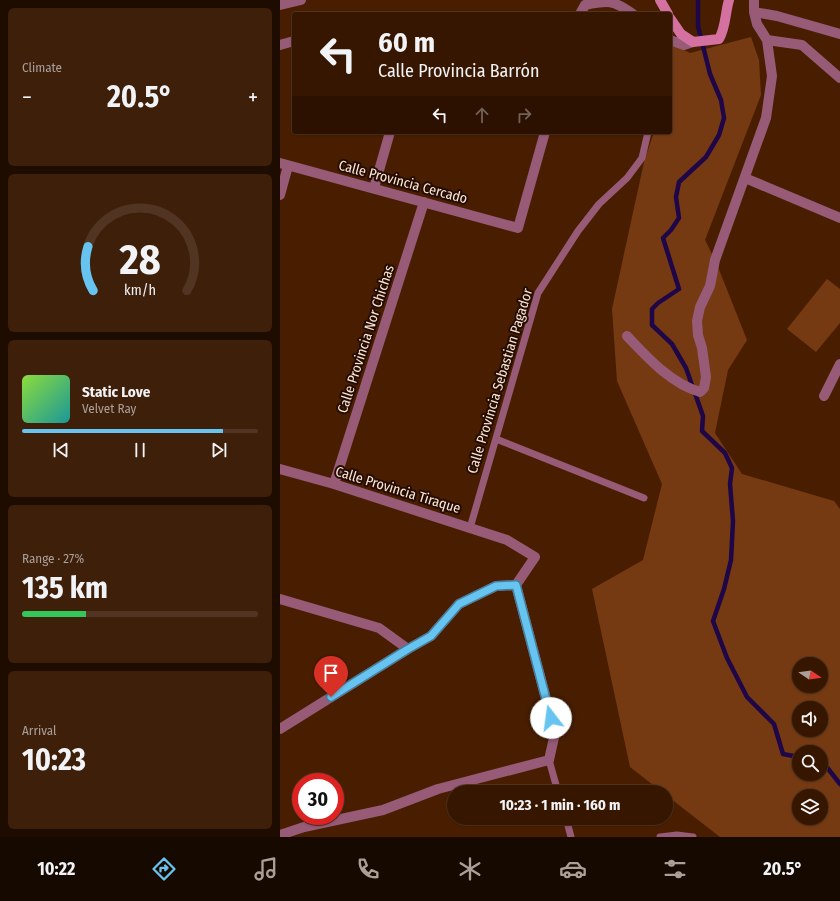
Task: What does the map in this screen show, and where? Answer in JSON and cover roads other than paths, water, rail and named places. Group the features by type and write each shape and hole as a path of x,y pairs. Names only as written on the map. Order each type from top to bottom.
{"street":[{"path":"280,5 301,0"},
{"path":"581,12 585,5 604,0 620,4 630,12"},
{"path":"660,0 667,12"},
{"path":"672,41 684,45 693,42 719,39 724,32 726,8 729,0"},
{"path":"627,336 652,362 680,382 693,390 700,392 704,388 706,378 697,321 700,308 710,286 715,260 766,118 772,76 767,40 757,24 754,12 754,0"},
{"path":"754,12 776,16 840,34"},
{"path":"672,21 681,34 693,42"},
{"path":"767,40 802,45 840,78"},
{"path":"280,45 292,42"},
{"path":"374,188 389,134"},
{"name":"Calle Provincia Cercado","path":"284,164 518,228 544,134"},
{"path":"280,195 284,164"},
{"path":"745,178 840,218"},
{"name":"Calle Provincia Nor Chichas","path":"334,484 424,202"},
{"path":"824,396 840,364"},
{"name":"Calle Provincia Tiraque","path":"280,469 334,484 508,540 535,557 516,585"},
{"path":"280,729 431,636 459,604 496,586 516,585 555,733 549,760 438,789 383,810 304,827 280,835"},
{"path":"280,599 379,628 408,649"}],"lane":[{"name":"Calle Provincia Sebastian Pagador","path":"470,528 538,293 578,231 599,204 627,178 642,158 648,134"},
{"path":"496,439 644,498"},
{"path":"549,760 556,785"},
{"path":"568,825 571,837"},
{"path":"660,837 677,835 693,837"}],"waterway":[{"path":"698,0 698,26 710,74 721,100 724,118 719,135 706,157 679,182 676,197 679,218 671,230 663,238 679,289 658,303 652,309 652,325 672,344 686,368 703,416 702,431 725,453 732,468 730,484 733,521 731,560 724,589 713,621 727,658 747,697 774,724 783,754 792,756"},
{"path":"828,768 840,784"}]}
